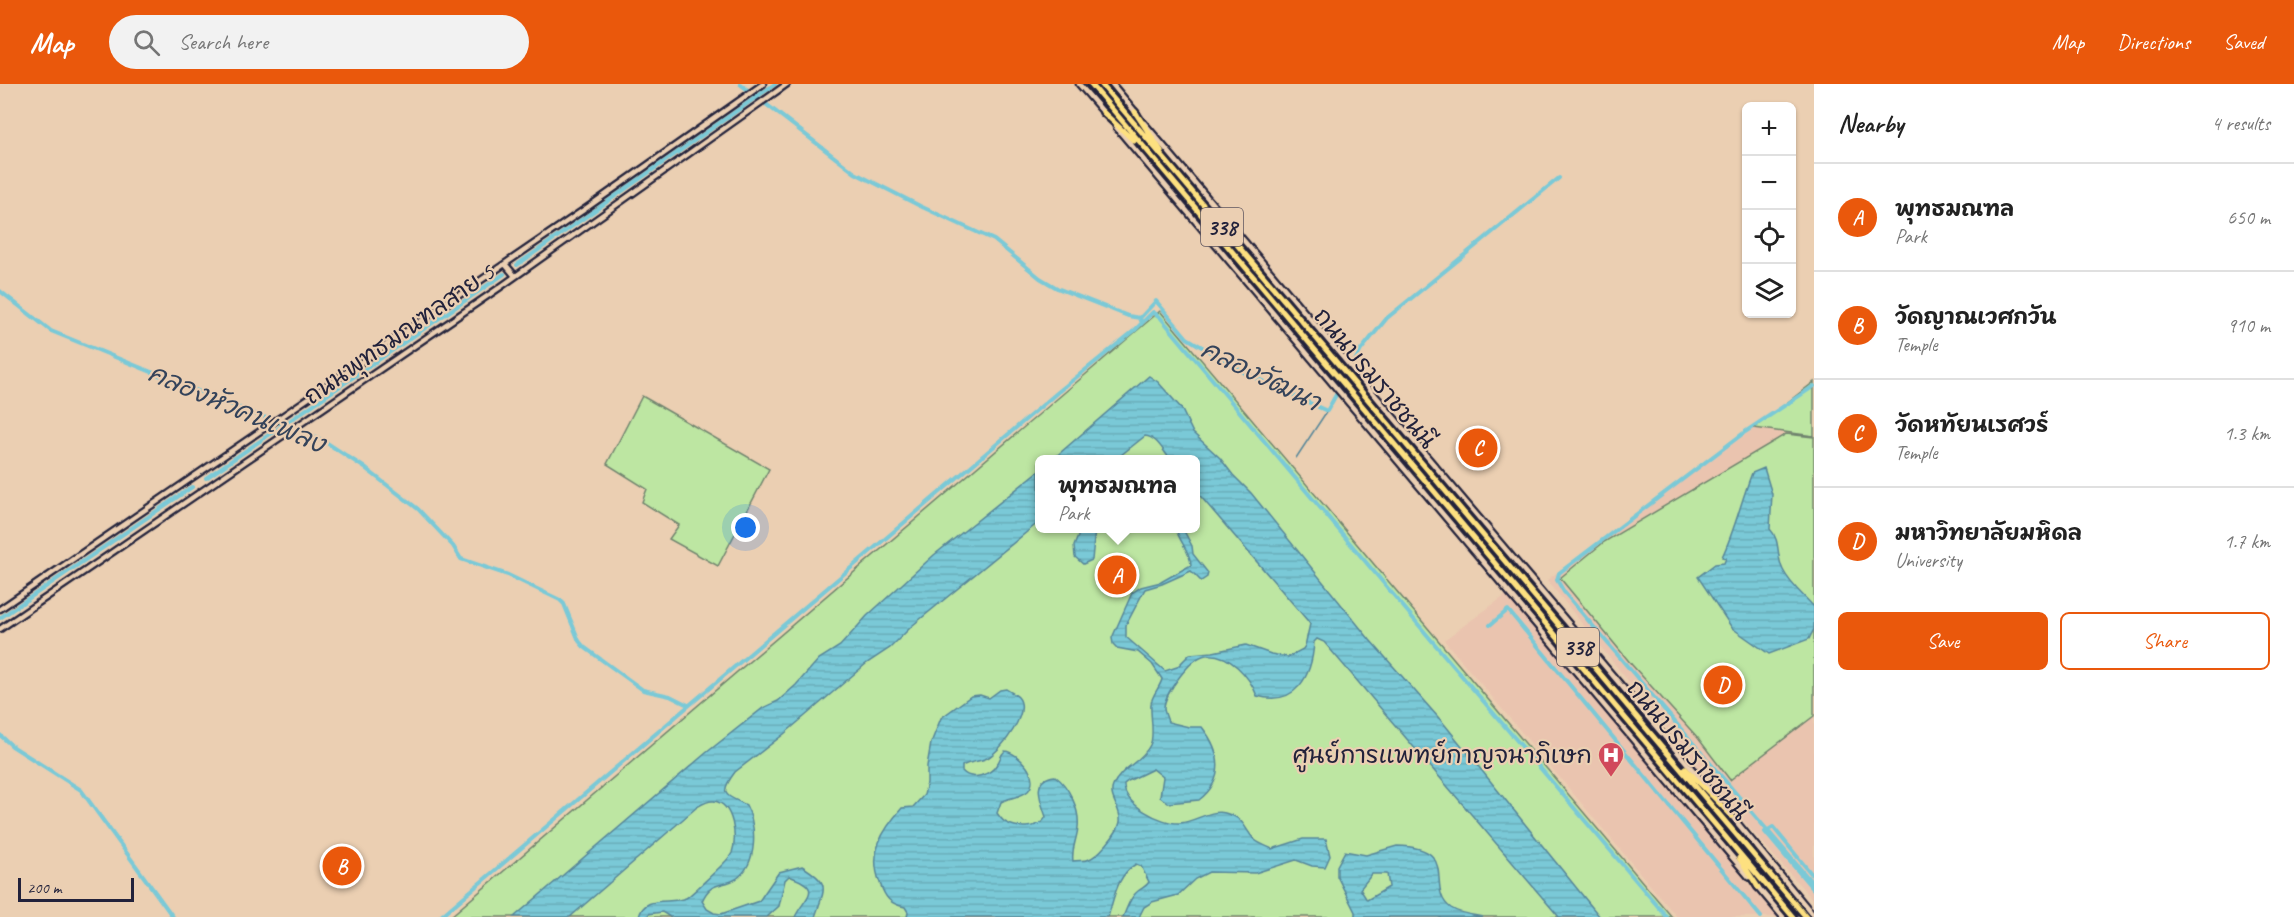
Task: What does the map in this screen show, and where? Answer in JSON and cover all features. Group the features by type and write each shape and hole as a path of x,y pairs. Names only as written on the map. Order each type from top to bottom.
{"highway":[{"name":"ถนนบรมราชชนนี","path":"1091,84 1793,917"},
{"name":"ถนนบรมราชชนนี","path":"1101,84 1806,917"},
{"path":"1103,112 1171,179"},
{"path":"1135,112 1175,172"},
{"path":"1656,739 1732,816"},
{"path":"1712,821 1758,887"}],"main road":[{"name":"ถนนพุทธมณฑลสาย 5","path":"0,609 505,264 763,84"},
{"name":"ถนนพุทธมณฑลสาย 5","path":"0,629 515,276 787,84"},
{"path":"771,95 792,84"},
{"name":"338","path":"1079,84 1783,917"},
{"name":"338","path":"1112,84 1732,816 1814,916"},
{"path":"505,264 515,276"},
{"path":"194,477 203,490"}],"shaded area":[{"path":"1814,384 1814,901 1716,790 1547,580"},
{"name":"ศูนย์การแพทย์กาญจนาภิเษก","path":"1506,595 1777,917 1677,917 1444,640"}],"green space":[{"path":"1160,311 1672,917 450,917"},
{"path":"1814,382 1814,436 1754,428"},
{"path":"642,396 769,469 718,566 669,539 679,525 642,502 647,489 607,464"},
{"path":"1786,434 1814,437 1814,716 1730,780 1698,738 1632,665 1560,578 1604,542"}],"water":[{"path":"1149,376 1158,382 1181,408 1193,433 1220,458 1251,493 1370,640 1445,725 1600,917 1559,917 1324,642 1317,639 1314,642 1313,655 1305,677 1292,693 1282,697 1257,696 1238,667 1223,657 1215,655 1200,657 1179,677 1165,702 1164,710 1168,722 1189,727 1202,727 1217,755 1218,765 1214,783 1199,800 1168,803 1160,797 1163,777 1153,769 1124,784 1125,791 1136,805 1163,820 1180,823 1208,814 1225,813 1237,818 1255,840 1272,849 1303,839 1326,839 1330,856 1325,867 1312,866 1296,860 1255,873 1209,872 1195,879 1178,895 1152,902 1144,907 1139,917 1123,917 1133,896 1149,882 1141,866 1136,864 1124,874 1120,881 1108,917 907,917 908,912 905,907 892,902 882,888 877,872 876,852 888,825 902,808 913,807 924,795 931,743 941,718 971,696 980,695 989,698 1000,690 1006,689 1018,697 1021,704 1021,712 1013,730 995,753 986,759 962,766 962,771 966,774 980,776 994,768 1005,751 1016,756 1027,767 1032,779 1031,785 1025,793 1001,802 997,813 1002,820 1023,827 1034,826 1043,821 1046,817 1040,798 1040,786 1042,781 1055,776 1069,792 1077,813 1078,827 1073,861 1091,858 1112,838 1120,822 1112,795 1113,786 1121,774 1142,756 1150,745 1151,704 1162,679 1152,664 1138,652 1117,648 1112,638 1132,593 1141,587 1161,582 1191,565 1178,533 1185,533 1192,546 1193,554 1208,573 1207,577 1201,581 1191,571 1145,589 1126,625 1126,637 1165,671 1177,667 1190,654 1246,645 1288,657 1305,646 1310,624 1200,496 1200,455 1167,455 1156,442 1145,436 1121,455 1058,455"},
{"path":"1764,468 1772,494 1770,529 1776,538 1781,565 1790,581 1814,607 1814,629 1809,639 1769,654 1732,628 1698,577 1715,564 1724,563 1726,558 1722,557 1752,473"},
{"path":"1035,474 1035,525 913,625 890,648 867,663 784,734 735,772 726,786 727,794 746,805 750,814 753,834 752,855 743,872 736,879 709,890 702,901 707,909 721,914 759,901 779,872 802,866 818,877 823,887 815,917 795,917 809,894 809,889 807,885 789,876 785,880 779,906 767,917 670,917 662,912 639,917 646,905 686,898 731,854 734,831 730,815 721,803 712,801 697,807 570,917 514,917 706,753 763,708 778,701 819,659 840,646 867,616 934,555"},
{"path":"1079,533 1095,533 1092,560 1083,564 1075,557 1074,546"},
{"path":"1397,846 1417,848 1429,853 1436,861 1440,890 1444,900 1455,910 1483,917 1355,917 1355,912 1337,876 1337,866 1345,851 1366,855","holes":["1372,874 1387,874 1389,887 1367,900 1360,889"]}],"waterway":[{"name":"คลองวัฒนา","path":"740,84 855,173 994,240 1040,278 1057,288 1128,316 1140,318 1156,301 1187,338 1245,373 1327,411 1361,350 1387,318 1559,178"},
{"path":"517,265 775,84"},
{"path":"206,478 504,274"},
{"name":"คลองหัวคนเพลง","path":"0,291 51,331 252,413 308,433 327,443 365,468 418,509 453,546 461,559 508,575 560,600 584,647 643,690 670,696 688,705"},
{"path":"1142,323 1153,312 1160,317 1667,917"},
{"path":"440,917 1058,392 1135,330 1142,323 1140,318"},
{"path":"1814,386 1745,432 1559,573 1557,580 1564,592 1814,885"},
{"path":"1296,458 1327,411"},
{"path":"0,618 192,487"},
{"path":"1490,625 1508,610 1761,917"},
{"path":"0,735 12,746 81,790 173,917"},
{"path":"1814,877 1773,827 1765,832 1814,890"}],"place":[{"name":"วัดหทัยนเรศวร์","path":"1478,448"},
{"name":"พุทธมณฑล","path":"1117,575"},
{"name":"มหาวิทยาลัยมหิดล","path":"1723,685"},
{"name":"ศูนย์การแพทย์กาญจนาภิเษก","path":"1611,778"},
{"name":"วัดญาณเวศกวัน","path":"342,866"}]}
